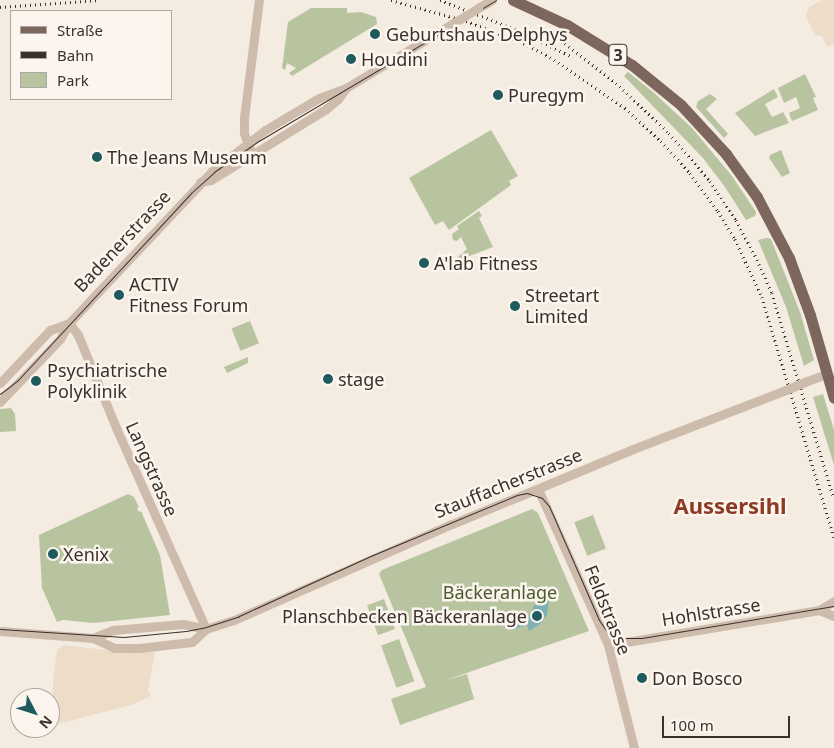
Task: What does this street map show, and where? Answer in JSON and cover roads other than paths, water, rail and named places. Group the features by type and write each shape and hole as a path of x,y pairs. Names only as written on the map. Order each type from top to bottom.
{"main road":[{"name":"3","path":"513,0 567,25 632,65 681,105 726,154 757,197 789,258 810,315 834,398"}],"street":[{"path":"252,154 248,145 244,118 260,0"},
{"name":"Badenerstrasse","path":"0,402 60,339 68,322 200,182 265,130 319,98 346,88 492,0"},
{"name":"Badenerstrasse","path":"200,182 211,180 326,109 338,99 346,88"},
{"name":"Badenerstrasse","path":"0,382 50,330 68,322"},
{"name":"Langstrasse","path":"68,322 78,335 110,414 206,629"},
{"name":"Stauffacherstrasse","path":"0,631 93,638 114,648 139,648 192,642 206,629 234,620 399,546 633,449 826,374"},
{"name":"Feldstrasse","path":"538,489 608,644 634,748"},
{"name":"Hohlstrasse","path":"608,644 820,610 834,601"},
{"path":"820,610 834,616"},
{"name":"Stauffacherstrasse","path":"93,638 113,630 182,624 206,629"}],"water":[{"name":"Planschbecken Bäckeranlage","path":"549,601 547,615 539,625 529,631 527,625 512,630 510,623 530,615 536,602"}],"tram line":[{"path":"0,394 18,380 191,193 214,172 257,142 496,0"},
{"path":"0,629 124,637 186,631 206,627 239,616 373,555 517,495 527,493 542,498 549,506 599,620 608,633 616,638 642,638 834,606"}],"railway":[{"path":"0,7 99,0"},
{"path":"391,0 466,21 519,41 550,57 625,108 661,141 690,173 718,211 735,239 762,297 834,537"},
{"path":"440,0 510,27 573,57"},
{"path":"565,43 616,83 669,133 710,181 736,220 755,255 772,293 834,498"}],"place":[{"name":"Geburtshaus Delphys","path":"375,34"},
{"name":"Houdini","path":"351,59"},
{"name":"Puregym","path":"498,95"},
{"name":"The Jeans Museum","path":"97,157"},
{"name":"A'lab Fitness","path":"424,263"},
{"name":"ACTIV Fitness Forum","path":"119,295"},
{"name":"Streetart Limited","path":"515,306"},
{"name":"stage","path":"328,379"},
{"name":"Psychiatrische Polyklinik","path":"36,381"},
{"name":"Xenix","path":"53,554"},
{"name":"Planschbecken Bäckeranlage","path":"537,616"},
{"name":"Don Bosco","path":"642,678"}],"district":[{"name":"Aussersihl","path":"730,506"}],"park label":[{"name":"Bäckeranlage","path":"500,592"}]}
